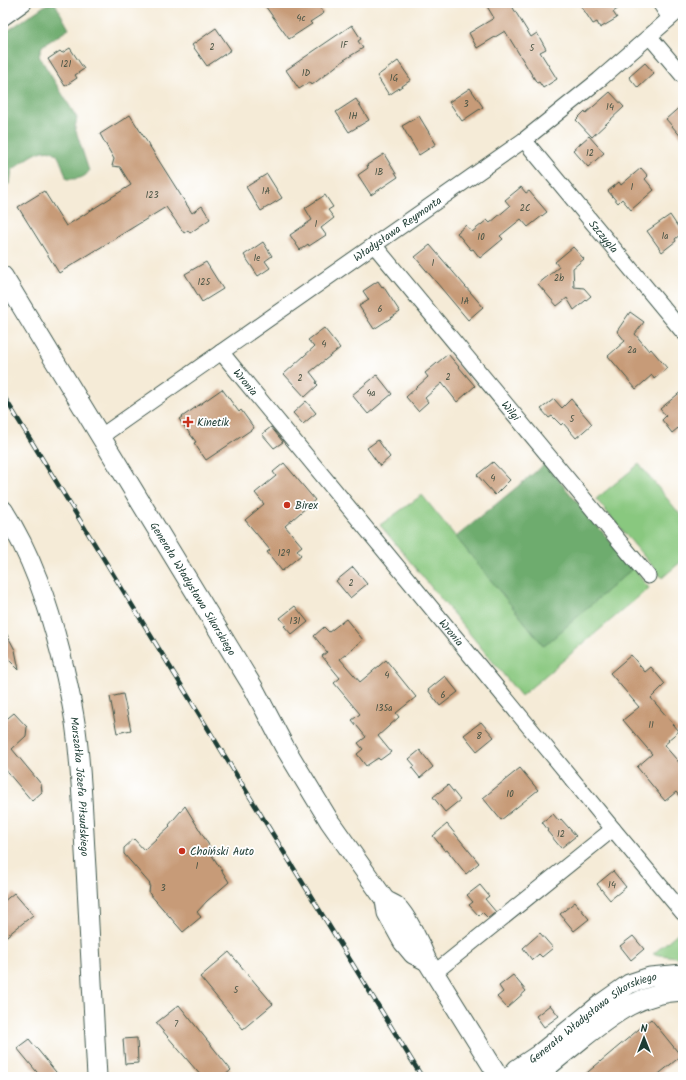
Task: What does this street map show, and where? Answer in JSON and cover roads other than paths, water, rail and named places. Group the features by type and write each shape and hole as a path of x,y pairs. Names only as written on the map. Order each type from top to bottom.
{"main road":[{"name":"Generała Władysława Sikorskiego","path":"3,276 253,687 284,746 330,822 385,900 396,907 404,917 420,943 430,967 499,1077"},
{"name":"Marszałka Józefa Piłsudskiego","path":"5,519 34,568 43,590 54,626 76,730 82,796 97,1077"},
{"name":"Generała Władysława Sikorskiego","path":"510,1077 517,1069 629,984 650,977 683,974"},
{"name":"Generała Władysława Sikorskiego","path":"535,1077 622,1008 646,997 683,991"}],"street":[{"path":"3,18 24,3"},
{"path":"660,3 670,18"},
{"name":"Władysława Reymonta","path":"100,436 524,140 650,37 683,7"},
{"path":"650,37 683,76"},
{"name":"Szczygla","path":"524,140 683,332"},
{"name":"Wilgi","path":"374,244 648,576"},
{"name":"Wronia","path":"221,352 683,913"},
{"path":"430,967 613,829"}],"railway":[{"path":"3,395 422,1077"}],"place":[{"name":"Kinetik","path":"188,422"},
{"name":"Birex","path":"287,505"},
{"name":"Choiński Auto","path":"182,851"}]}
